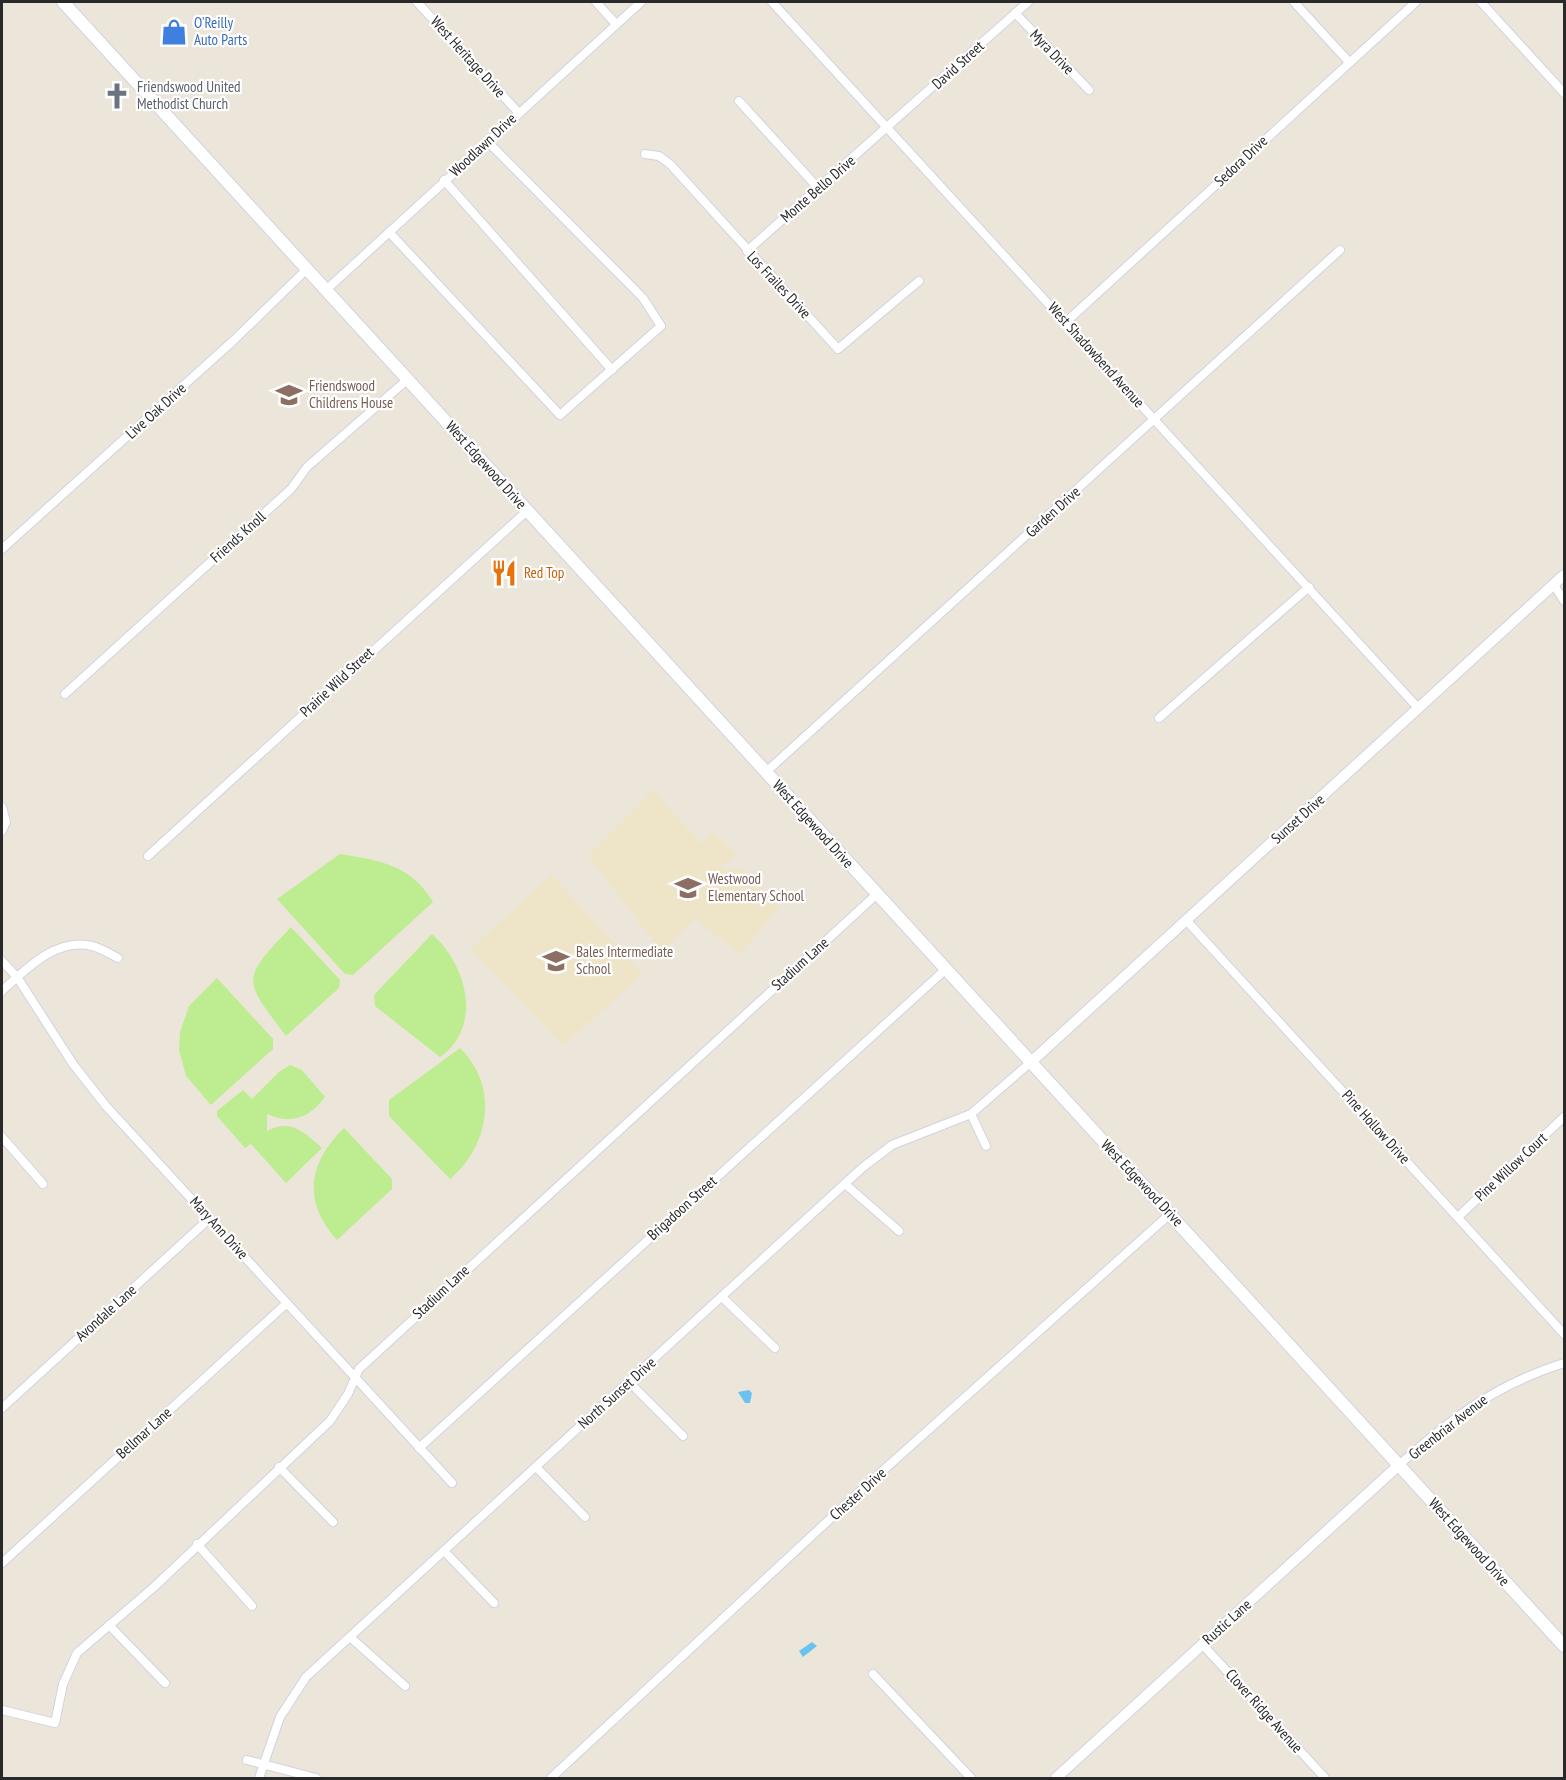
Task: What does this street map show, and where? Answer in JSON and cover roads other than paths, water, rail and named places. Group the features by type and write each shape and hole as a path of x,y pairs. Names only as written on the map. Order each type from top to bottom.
{"main road":[{"name":"West Edgewood Drive","path":"63,2 1564,1647"}],"street":[{"name":"West Heritage Drive","path":"417,2 518,112"},
{"path":"596,2 616,24"},
{"name":"Woodlawn Drive","path":"326,290 518,112 641,2"},
{"name":"West Shadowbend Avenue","path":"772,2 1419,709"},
{"name":"David Street","path":"888,128 1028,2"},
{"path":"1293,2 1349,62"},
{"name":"Sedora Drive","path":"1066,322 1416,2"},
{"path":"1481,2 1564,93"},
{"name":"Myra Drive","path":"1015,14 1089,90"},
{"path":"739,101 819,189"},
{"name":"Monte Bello Drive","path":"747,251 888,128"},
{"path":"388,232 560,415 661,326 643,298 487,141"},
{"name":"Los Frailes Drive","path":"645,154 659,156 670,164 838,349 919,281"},
{"path":"444,180 612,370"},
{"name":"Garden Drive","path":"766,772 1340,250"},
{"name":"Live Oak Drive","path":"2,549 234,340 307,269"},
{"name":"Friends Knoll","path":"65,694 291,489 307,467 408,380"},
{"name":"Prairie Wild Street","path":"148,856 527,511"},
{"name":"Sunset Drive","path":"1031,1062 1564,576"},
{"path":"1554,585 1564,600"},
{"path":"1159,718 1309,587"},
{"path":"2,807 6,822 2,831"},
{"name":"Stadium Lane","path":"2,1710 55,1723 63,1684 77,1653 330,1421 359,1369 877,894"},
{"name":"Pine Hollow Drive","path":"1187,921 1564,1334"},
{"path":"2,991 32,962 74,945 92,946 118,958"},
{"name":"Mary Ann Drive","path":"2,961 17,977 73,1064 106,1106 452,1483"},
{"name":"Brigadoon Street","path":"419,1448 946,969"},
{"name":"North Sunset Drive","path":"259,1779 262,1764 280,1717 306,1677 845,1184 892,1145 971,1114 1031,1062"},
{"path":"971,1114 986,1146"},
{"name":"Pine Willow Court","path":"1458,1217 1564,1117"},
{"path":"2,1137 43,1184"},
{"path":"845,1184 899,1231"},
{"name":"Chester Drive","path":"551,1779 860,1492 1170,1214"},
{"name":"Avondale Lane","path":"2,1408 210,1218"},
{"path":"722,1297 775,1348"},
{"name":"Bellmar Lane","path":"2,1563 287,1303"},
{"name":"Greenbriar Avenue","path":"1399,1465 1432,1435 1500,1388 1564,1363"},
{"path":"629,1382 683,1436"},
{"name":"Rustic Lane","path":"1056,1779 1399,1465"},
{"path":"279,1467 333,1522"},
{"path":"536,1467 585,1517"},
{"path":"197,1544 252,1606"},
{"path":"444,1551 494,1603"},
{"path":"110,1625 165,1683"},
{"path":"350,1637 405,1686"},
{"name":"Clover Ridge Avenue","path":"1202,1644 1325,1779"},
{"path":"873,1674 971,1779"},
{"path":"247,1760 316,1779"}],"water":[{"path":"749,1390 752,1393 750,1403 745,1403 738,1392"},
{"path":"812,1642 817,1646 803,1657 799,1651"}],"place":[{"name":"O'Reilly Auto Parts","path":"174,32"},
{"name":"Friendswood United Methodist Church","path":"117,96"},
{"name":"Friendswood Childrens House","path":"289,395"},
{"name":"Red Top","path":"504,573"},
{"name":"Westwood Elementary School","path":"688,888"},
{"name":"Bales Intermediate School","path":"556,961"}]}
